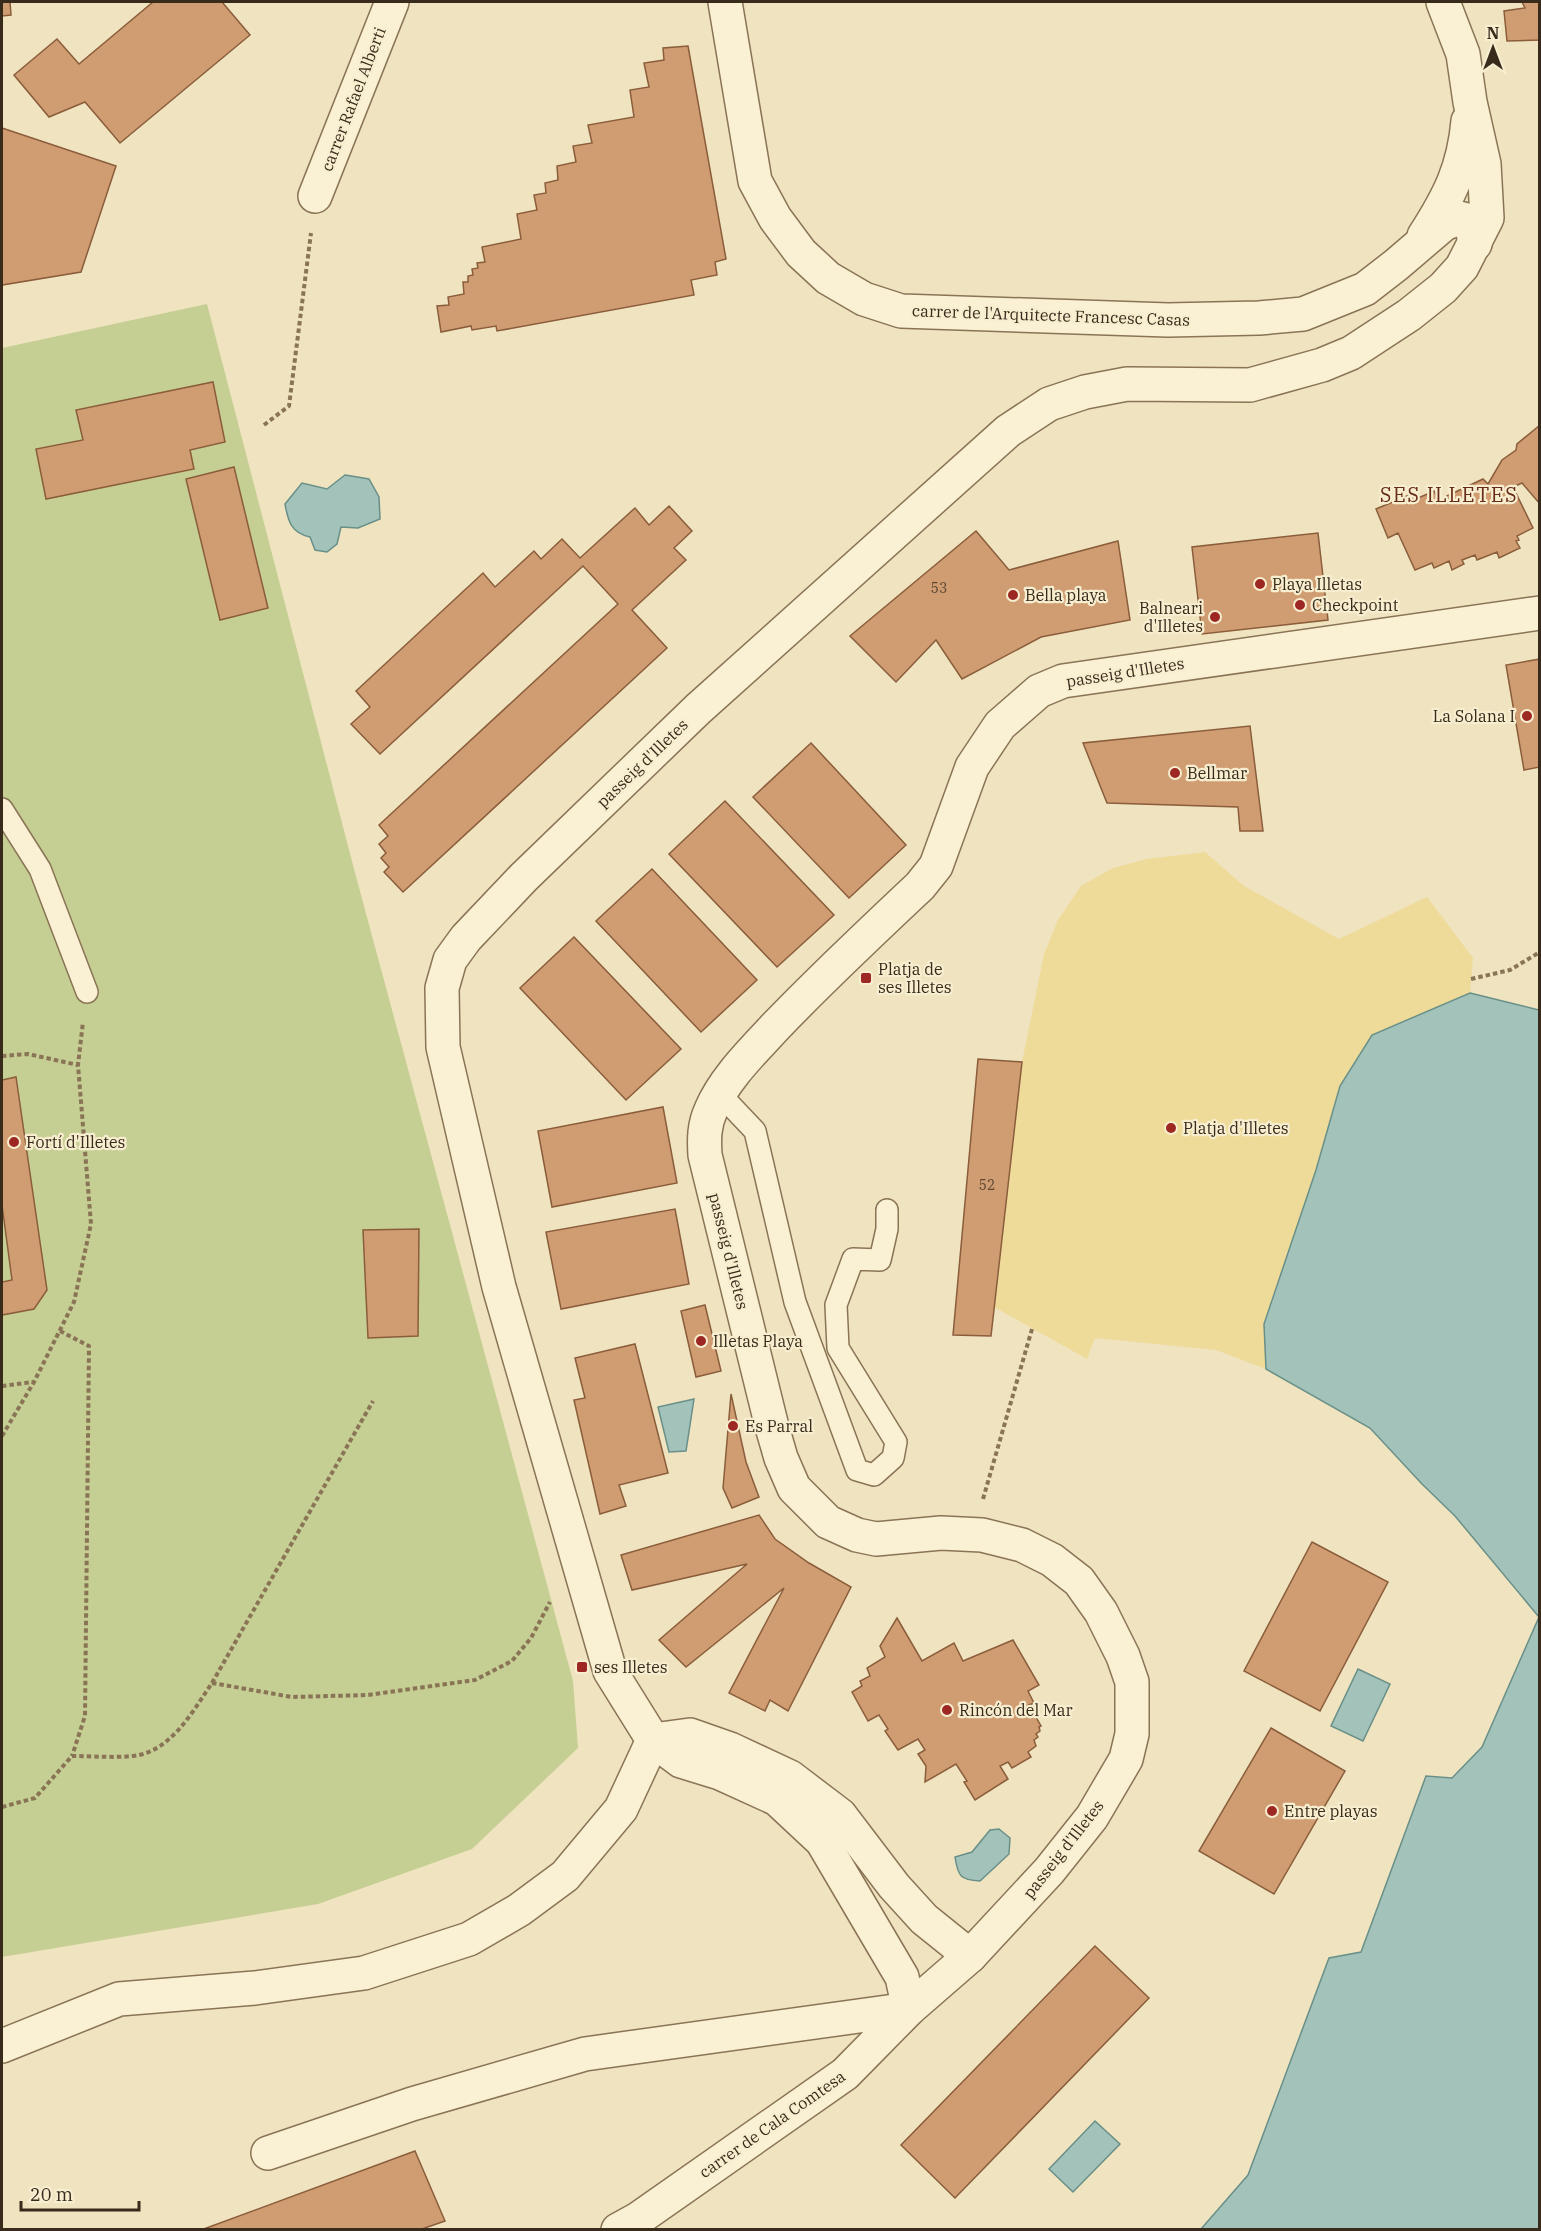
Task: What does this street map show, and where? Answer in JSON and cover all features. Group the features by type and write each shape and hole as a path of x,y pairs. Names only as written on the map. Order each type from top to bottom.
{"street":[{"name":"carrer Rafael Alberti","path":"315,196 392,2"},
{"name":"carrer de l'Arquitecte Francesc Casas","path":"725,2 755,182 775,218 801,253 828,278 864,299 901,311 1168,320 1259,318 1303,314 1365,289 1444,224 1459,218 1471,221 1475,244"},
{"name":"passeig d'Illetes","path":"909,2009 902,1977 822,1841 777,1799 720,1773 681,1761 653,1740 610,1671 499,1287 443,1047 442,988 450,960 466,938 519,882 698,709 1008,430 1049,404 1084,392 1127,384 1250,385 1322,365 1351,353 1409,315 1443,288 1462,267 1487,218 1485,164 1470,102 1463,54 1443,2"},
{"name":"carrer de l'Arquitecte Francesc Casas","path":"1420,243 1442,207 1458,173 1467,137 1470,102"},
{"name":"passeig d'Illetes","path":"970,1956 1049,1871 1092,1817 1121,1769 1132,1734 1132,1682 1123,1656 1101,1612 1079,1581 1052,1560 1022,1545 982,1535 941,1533 876,1539 857,1535 828,1522 794,1488 781,1458 772,1427 705,1155 704,1134 710,1112 719,1093 752,1051 801,1000 920,886 936,866 972,767 1000,725 1039,692 1063,681 1539,614"},
{"path":"2,2046 119,1999 255,1988 364,1973 469,1939 519,1910 565,1876 621,1809 653,1740 690,1735 730,1749 790,1777 840,1815 894,1886 924,1919 970,1956"},
{"name":"carrer de Cala Comtesa","path":"618,2229 638,2219 845,2074 909,2009 970,1956"},
{"path":"268,2153 412,2104 585,2054 909,2009"}],"lane":[{"path":"2,809 40,869 87,992"},
{"path":"719,1093 756,1131 795,1302 857,1470 874,1475 893,1458 896,1442 838,1348 836,1305 853,1259 880,1260 887,1229 887,1210"}],"path":[{"path":"264,425 289,406 315,196"},
{"path":"1471,979 1510,970 1539,952"},
{"path":"2,1436 34,1382 74,1302 91,1224 78,1065 87,992"},
{"path":"2,1056 28,1054 78,1065"},
{"path":"981,1505 1032,1329"},
{"path":"2,1807 35,1798 72,1756 85,1716 89,1346 60,1331"},
{"path":"2,1386 34,1382"},
{"path":"72,1756 135,1756 161,1745 185,1723 212,1683 373,1401"},
{"path":"212,1683 292,1698 368,1695 476,1680 512,1661 531,1638 553,1596"}],"green space":[{"name":"Fortí d'Illetes","path":"207,304 354,869 573,1681 578,1748 472,1849 318,1904 2,1957 2,348"}],"sand":[{"name":"Platja d'Illetes","path":"1205,852 1244,886 1339,939 1427,897 1473,958 1470,993 1372,1035 1340,1086 1316,1170 1264,1324 1266,1369 1216,1350 1095,1338 1087,1359 994,1307 1022,1062 1044,954 1058,920 1081,886 1113,868 1147,859"}],"water":[{"path":"345,475 369,479 379,497 380,519 358,528 341,527 337,544 327,552 315,550 310,537 298,533 292,525 285,504 302,483 327,489"},
{"path":"1470,993 1539,1010 1539,1617 1455,1516 1370,1428 1266,1369 1264,1324 1316,1170 1340,1086 1372,1035"},
{"path":"694,1399 686,1451 669,1452 658,1407"},
{"path":"1539,1617 1539,2229 1201,2229 1248,2175 1329,1958 1361,1952 1426,1776 1452,1778 1482,1747"},
{"path":"1358,1669 1390,1684 1363,1741 1331,1726"},
{"path":"999,1829 1010,1838 1009,1854 980,1881 968,1880 961,1876 955,1857 972,1852 990,1830"},
{"path":"1095,2121 1120,2144 1073,2192 1049,2169"}],"building":[{"path":"2,2 10,2 11,15 2,16"},
{"path":"153,2 222,2 250,35 120,143 85,102 49,117 14,75 57,39 79,64"},
{"path":"1522,2 1540,2 1540,40 1507,41 1504,11 1525,8"},
{"path":"688,46 726,259 715,262 717,275 691,280 694,295 497,331 496,326 472,330 471,326 441,332 437,306 449,305 448,297 464,294 463,282 468,282 468,276 473,275 472,269 478,268 477,263 485,262 482,247 521,239 517,214 537,210 534,195 546,193 545,183 558,180 557,166 576,162 573,146 592,143 588,125 634,117 630,90 649,87 644,63 664,60 663,48"},
{"path":"2,128 116,166 81,272 2,285"},
{"path":"213,382 225,442 190,450 194,469 46,499 36,449 83,440 76,410"},
{"path":"1540,425 1540,504 1522,483 1513,487 1533,528 1517,536 1519,540 1516,541 1520,548 1499,558 1497,552 1477,560 1475,555 1462,560 1464,564 1452,570 1449,561 1434,568 1432,563 1415,570 1398,533 1388,538 1376,509 1414,493 1416,499 1434,491 1439,502 1483,479 1488,484 1502,460 1516,450 1517,444"},
{"path":"234,467 268,608 220,620 186,479"},
{"path":"669,506 692,531 674,548 686,560 632,610 667,648 403,892 384,872 389,867 381,858 386,853 379,844 388,836 379,825 618,604 583,566 380,754 351,724 370,707 356,691 483,573 495,587 534,551 541,559 562,539 580,558 635,508 649,525"},
{"name":"Bella playa","path":"976,531 1009,570 1118,541 1130,620 1041,637 962,679 936,640 896,682 850,636"},
{"name":"Playa Illetas","path":"1318,533 1328,620 1202,634 1192,547"},
{"name":"La Solana I","path":"1540,659 1540,767 1524,770 1506,665"},
{"name":"Bellmar","path":"1250,726 1263,831 1240,831 1238,807 1107,803 1083,743"},
{"path":"811,743 906,845 849,898 753,797"},
{"path":"725,801 834,915 777,967 669,854"},
{"path":"652,869 757,980 701,1032 596,921"},
{"path":"574,937 681,1049 626,1100 520,988"},
{"path":"978,1059 1022,1062 991,1336 953,1335"},
{"name":"Fortí d'Illetes","path":"16,1077 47,1290 34,1309 2,1315 2,1282 12,1280 2,1205 2,1080"},
{"path":"663,1107 677,1183 552,1207 538,1131"},
{"path":"675,1209 689,1284 561,1309 546,1232"},
{"path":"419,1229 418,1336 368,1338 363,1230"},
{"name":"Illetas Playa","path":"705,1305 721,1371 696,1377 681,1311"},
{"path":"635,1344 668,1473 619,1485 626,1506 600,1514 574,1400 585,1398 575,1358"},
{"name":"Es Parral","path":"731,1394 746,1462 759,1497 732,1508 723,1488"},
{"path":"759,1515 775,1539 809,1563 851,1587 788,1711 770,1700 765,1711 729,1693 784,1588 686,1667 659,1640 747,1564 632,1590 621,1555"},
{"path":"1312,1542 1388,1582 1320,1711 1244,1671"},
{"name":"Rincón del Mar","path":"897,1618 922,1661 954,1643 963,1661 1013,1640 1039,1685 1028,1691 1034,1703 1029,1705 1041,1726 1040,1731 1036,1734 1038,1737 1034,1740 1036,1746 1028,1752 1031,1757 1012,1768 1008,1762 1000,1766 1008,1779 975,1800 956,1764 925,1782 926,1766 918,1754 925,1750 918,1739 898,1750 885,1731 888,1729 879,1715 868,1721 852,1692 862,1686 860,1681 870,1676 867,1668 885,1657 880,1646"},
{"name":"Entre playas","path":"1271,1728 1345,1771 1274,1894 1199,1851"},
{"path":"1095,1946 1149,1998 955,2198 901,2145"},
{"path":"415,2151 445,2221 419,2230 201,2230"}],"place":[{"name":"Playa Illetas","path":"1260,584"},
{"name":"Bella playa","path":"1013,595"},
{"name":"Checkpoint","path":"1300,605"},
{"name":"Balneari d'Illetes","path":"1215,617"},
{"name":"La Solana I","path":"1527,716"},
{"name":"Bellmar","path":"1175,773"},
{"name":"Platja de ses Illetes","path":"866,978"},
{"name":"Platja d'Illetes","path":"1171,1128"},
{"name":"Fortí d'Illetes","path":"14,1142"},
{"name":"Illetas Playa","path":"701,1341"},
{"name":"Es Parral","path":"733,1426"},
{"name":"ses Illetes","path":"582,1667"},
{"name":"Rincón del Mar","path":"947,1710"},
{"name":"Entre playas","path":"1272,1811"}],"district":[{"name":"SES ILLETES","path":"1449,494"}]}
